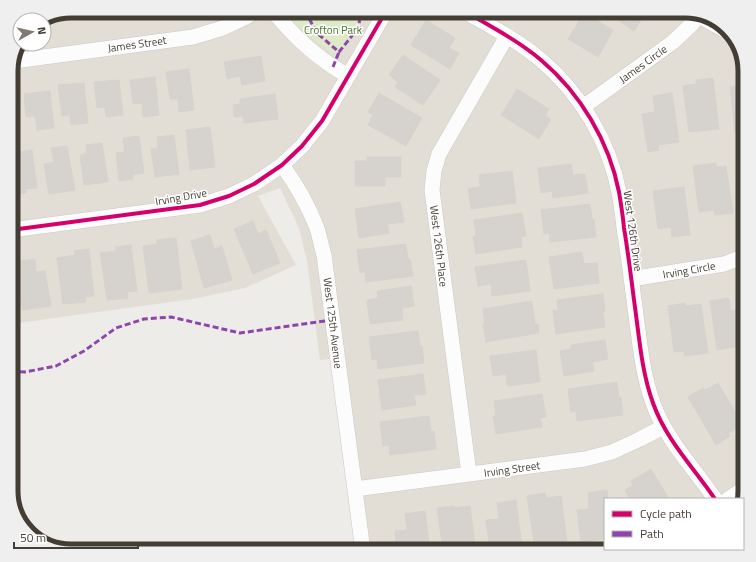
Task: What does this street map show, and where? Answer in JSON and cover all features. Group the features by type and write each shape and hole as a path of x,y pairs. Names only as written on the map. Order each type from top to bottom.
{"street":[{"name":"James Street","path":"19,60 193,37 223,28 244,18"},
{"path":"279,18 294,36 318,57 348,76"},
{"name":"Irving Drive","path":"18,229 200,205 229,196 254,184 282,165 302,146 322,121 382,18"},
{"name":"West 126th Drive","path":"476,18 518,43 541,60 564,83 583,107 597,130 610,160 619,191 644,374 653,404 663,427 677,449 703,481 714,498"},
{"name":"James Circle","path":"583,107 673,42 695,19"},
{"name":"West 126th Place","path":"469,474 432,190 434,171 439,154 507,36"},
{"name":"West 125th Avenue","path":"282,165 305,200 317,228 324,255 362,544"},
{"name":"Irving Circle","path":"632,280 724,264 738,259"},
{"name":"Irving Street","path":"355,489 585,459 612,452 663,427"},
{"path":"730,498 738,493"}],"shaded area":[{"name":"Crofton Park","path":"64,18 692,18 709,23 723,33 733,47 738,64 738,498 604,498 604,544 362,544 337,358 320,360 307,261 299,228 280,188 258,196 296,265 245,288 193,299 18,323 18,67 22,52 52,52 52,22"}],"green space":[{"name":"Crofton Park","path":"290,18 362,18 338,57 295,26"}],"building":[{"path":"581,18 593,18 613,30 598,57 568,39"},
{"path":"616,18 642,18 634,31"},
{"path":"426,20 455,38 449,48 459,53 450,69 411,45"},
{"path":"403,55 440,80 423,105 395,87 398,82 389,75"},
{"path":"261,56 265,81 242,85 240,76 227,79 224,62"},
{"path":"189,69 194,110 179,112 178,99 170,99 166,72"},
{"path":"155,77 159,115 143,117 142,103 133,104 130,80"},
{"path":"713,78 719,129 689,132 683,86 696,84 696,80"},
{"path":"119,80 123,115 106,117 105,107 97,108 94,82"},
{"path":"84,83 88,123 71,125 70,115 62,116 58,85"},
{"path":"738,86 738,132 735,133 730,87"},
{"path":"517,89 549,109 545,116 551,119 539,139 501,115"},
{"path":"50,91 54,128 37,130 35,116 26,117 24,94"},
{"path":"379,93 422,118 406,146 368,125 373,115 368,112"},
{"path":"672,93 679,142 658,145 659,150 648,152 642,114 655,112 653,96"},
{"path":"275,94 278,119 244,123 243,116 234,117 233,105 240,104 240,99"},
{"path":"210,127 215,167 190,170 186,130"},
{"path":"174,135 179,174 155,177 151,149 158,148 157,137"},
{"path":"139,136 144,173 133,175 133,179 119,181 116,153 125,152 123,138"},
{"path":"102,143 108,182 84,185 80,155 87,153 86,145"},
{"path":"67,146 75,190 49,194 44,164 54,162 51,148"},
{"path":"32,150 37,188 25,189 26,193 18,194 18,152"},
{"path":"367,157 401,157 401,177 385,177 385,186 355,186 355,161 367,161"},
{"path":"716,163 716,167 726,166 733,213 715,215 714,210 699,212 693,166"},
{"path":"571,164 573,175 585,174 588,193 553,198 552,191 541,193 538,168"},
{"path":"512,171 516,203 471,209 468,189 480,187 479,175"},
{"path":"684,187 690,235 672,237 671,227 658,229 653,191"},
{"path":"400,202 404,222 387,224 389,233 359,238 355,209"},
{"path":"590,204 592,219 594,219 596,237 550,242 549,233 544,234 541,210"},
{"path":"522,213 526,236 521,237 522,247 476,254 473,236 476,236 474,220"},
{"path":"253,221 258,234 266,230 280,263 253,274 234,229"},
{"path":"210,235 214,249 222,246 232,280 204,288 191,241"},
{"path":"176,238 182,289 149,293 143,246 157,244 157,240"},
{"path":"406,244 408,259 410,259 413,276 366,282 365,272 360,273 357,250"},
{"path":"131,245 137,291 127,292 128,298 107,300 100,253 116,251 115,247"},
{"path":"89,249 94,296 85,297 86,302 63,304 57,258 75,255 74,251"},
{"path":"582,252 584,264 597,263 599,283 554,289 549,257"},
{"path":"35,259 36,272 45,271 51,306 22,310 18,286 18,261"},
{"path":"526,260 530,291 492,296 491,284 478,286 475,267"},
{"path":"411,286 414,306 402,308 403,320 370,324 367,300 378,298 377,291"},
{"path":"603,294 605,327 556,334 553,311 558,310 557,300"},
{"path":"729,298 731,311 738,310 738,346 717,350 710,301"},
{"path":"532,301 535,324 538,324 539,333 486,342 483,324 485,324 483,309"},
{"path":"685,303 686,306 701,304 708,353 684,356 684,351 674,352 668,306"},
{"path":"418,331 424,363 378,369 377,359 372,360 369,337"},
{"path":"605,340 608,359 592,362 594,371 564,376 560,351 571,349 571,345"},
{"path":"536,350 540,382 507,386 506,374 493,376 490,356"},
{"path":"423,374 426,394 414,395 416,405 382,410 378,380"},
{"path":"617,382 619,398 621,397 623,415 577,421 576,411 571,412 568,389"},
{"path":"718,383 738,417 738,428 728,433 730,436 716,445 688,397 703,388 705,390"},
{"path":"542,394 546,417 540,418 542,427 496,434 493,416 496,416 494,401"},
{"path":"429,416 431,432 434,431 436,449 390,455 389,445 383,446 380,422"},
{"path":"651,469 668,498 629,498 625,490 633,485 631,481"},
{"path":"607,490 608,498 604,498 604,539 581,542 577,510 589,509 588,493"},
{"path":"545,493 546,498 561,496 567,542 544,544 543,541 534,543 527,496"},
{"path":"516,500 522,544 489,544 486,520 499,519 497,503"},
{"path":"470,506 475,544 442,544 437,508"},
{"path":"425,511 429,544 396,544 395,531 407,530 405,514"}],"marked path":[{"path":"309,18 317,33 339,52 359,27 360,18"},
{"path":"333,67 339,52"},
{"path":"18,372 25,372 56,366 84,351 116,328 144,319 171,317 240,333 332,320"}],"cycle path":[{"path":"18,229 200,205 229,196 254,184 282,165 302,146 322,121 382,18"},
{"path":"476,18 532,53 555,73 580,103 591,119 600,137 608,154 619,192 641,352 653,403 665,429 714,498"}]}
